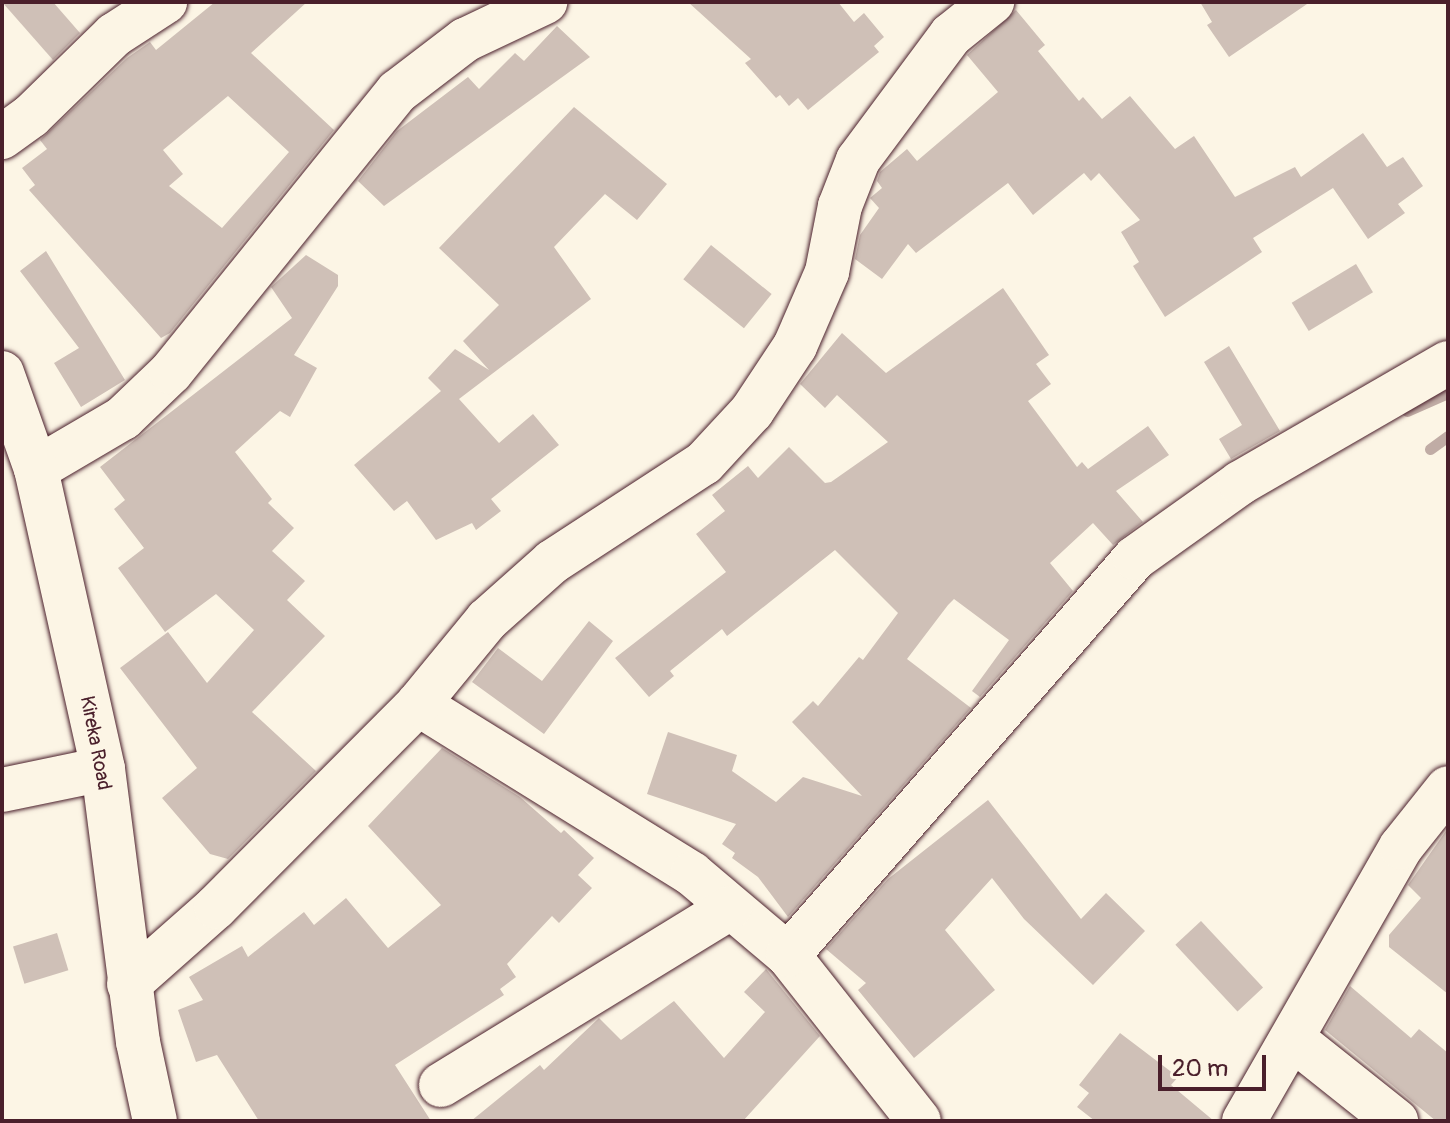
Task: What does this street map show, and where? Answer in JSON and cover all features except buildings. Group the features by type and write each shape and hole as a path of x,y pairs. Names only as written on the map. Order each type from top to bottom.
{"street":[{"path":"2,137 31,116 114,35 165,2"},
{"path":"36,469 123,418 171,372 397,92 465,40 545,2"},
{"path":"129,984 216,907 418,704 487,620 552,562 704,463 752,411 795,346 827,272 840,206 858,160 951,35 992,2"},
{"path":"788,955 1135,558 1240,483 1448,363"},
{"name":"Kireka Road","path":"2,373 36,469 103,769 129,984 155,1121"},
{"path":"418,704 692,874 788,955 919,1121"},
{"path":"2,790 103,769"},
{"path":"1244,1121 1401,847 1448,788"},
{"path":"441,1085 730,908"},
{"path":"1293,1039 1396,1121"}],"waterway":[{"path":"1407,411 1448,393"},
{"path":"1430,449 1448,436"}]}
